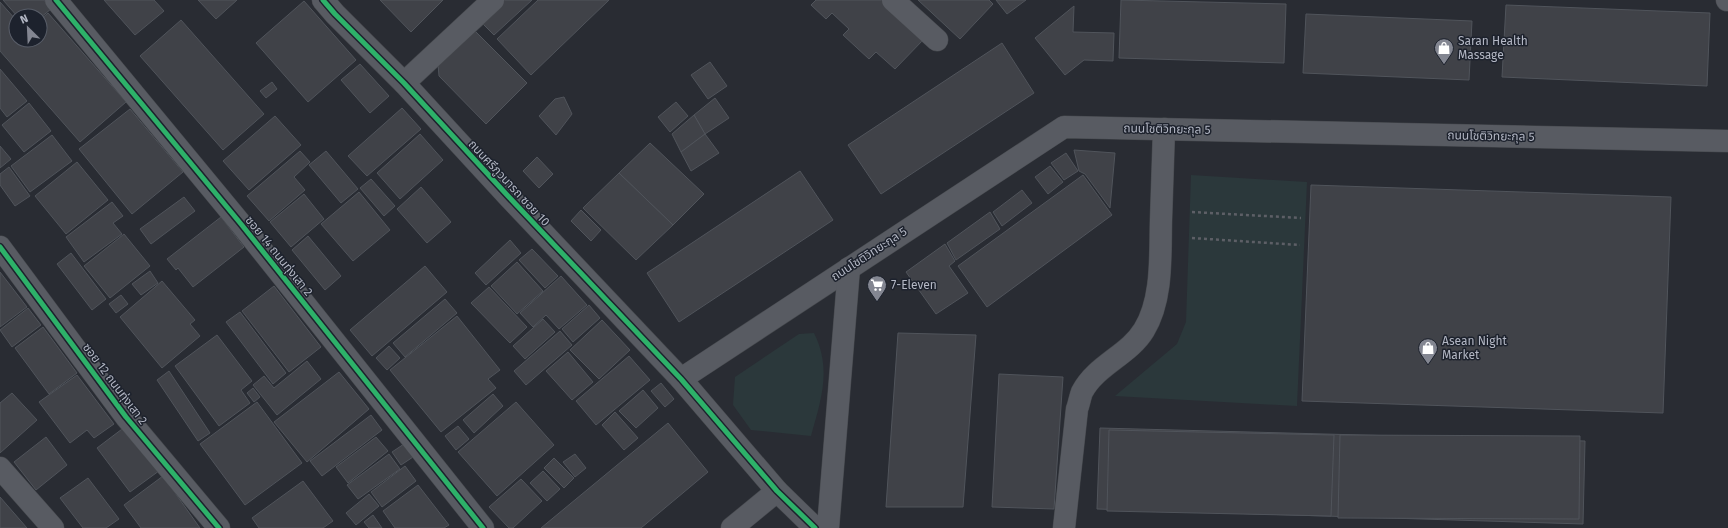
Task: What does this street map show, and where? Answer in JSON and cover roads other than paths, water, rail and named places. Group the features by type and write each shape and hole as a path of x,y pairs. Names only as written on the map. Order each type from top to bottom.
{"street":[{"name":"ซอย 14 ถนนทุ่งเสา 2","path":"56,0 241,224 483,528"},
{"name":"ถนนศรีภูวนารถ ซอย 10","path":"323,0 404,83 508,196 682,379 777,491 815,528"},
{"path":"404,83 493,0"},
{"path":"893,0 937,40"},
{"name":"ถนนโชติวิทยะกุล 5","path":"682,379 1064,127 1728,141"},
{"path":"1064,528 1077,409 1082,392 1090,381 1103,368 1137,339 1144,330 1154,307 1160,268 1164,129"},
{"name":"ซอย 12 ถนนทุ่งเสา 2","path":"0,247 126,416 219,528"},
{"path":"828,528 849,268"},
{"path":"0,468 53,528"},
{"path":"732,528 777,491"}],"place":[{"name":"Saran Health Massage","path":"1444,65"},
{"name":"7-Eleven","path":"877,302"},
{"name":"Asean Night Market","path":"1428,365"}]}
